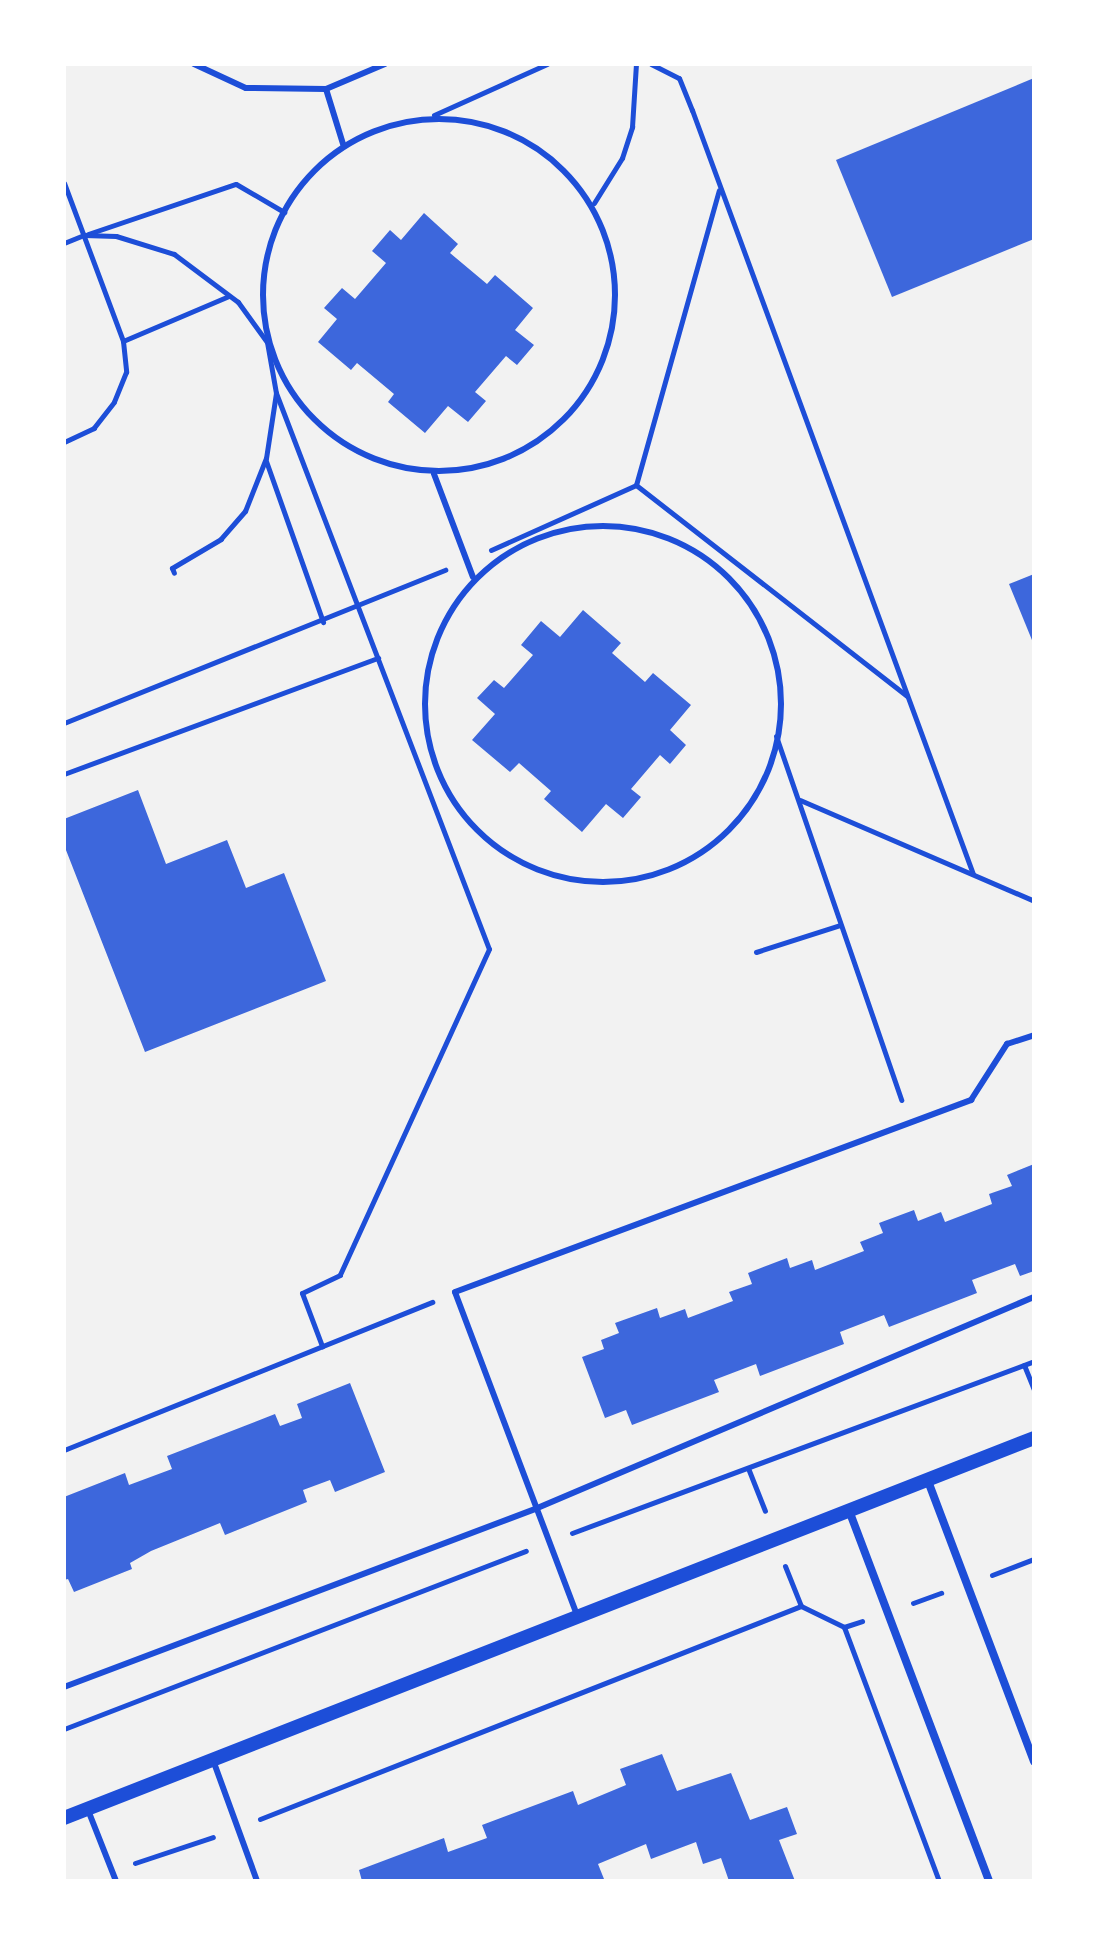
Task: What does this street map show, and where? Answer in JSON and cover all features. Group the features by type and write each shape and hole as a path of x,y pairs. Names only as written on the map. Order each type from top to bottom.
{"street":[{"path":"64,1818 577,1615 850,1513 1034,1438"},
{"path":"928,1481 1034,1762"},
{"path":"850,1513 989,1881"}],"lane":[{"path":"194,64 246,88 326,89 385,64"},
{"path":"326,89 343,144"},
{"path":"434,115 526,137 594,203 620,294 594,386 527,453 434,474 361,456 302,409 267,342 263,268 290,197 343,144 434,115"},
{"path":"434,474 473,577"},
{"path":"633,525 713,560 767,627 784,712 759,795 698,857 617,885 531,870 462,818 425,739 429,653 473,577 546,532 633,525"},
{"path":"577,1615 455,1292 971,1100 1007,1044 1034,1035"},
{"path":"64,1687 535,1509 1034,1297"},
{"path":"213,1759 257,1881"},
{"path":"88,1809 116,1881"}],"path":[{"path":"434,115 547,64"},
{"path":"594,203 622,158 632,127 636,64"},
{"path":"651,64 679,78 973,874"},
{"path":"64,183 123,341 126,372 114,402 94,428 64,442"},
{"path":"64,243 236,184 284,212"},
{"path":"636,485 719,190"},
{"path":"84,235 116,236 174,254 229,295 267,342 276,393 489,949 340,1275 302,1293 322,1346"},
{"path":"123,341 229,295"},
{"path":"174,573 172,568 221,539 245,511 266,458 276,393"},
{"path":"266,458 323,622"},
{"path":"64,723 358,608 636,485"},
{"path":"636,485 907,697"},
{"path":"64,774 378,658"},
{"path":"776,736 909,1123"},
{"path":"798,799 1034,901"},
{"path":"756,952 840,925"},
{"path":"64,1450 455,1292"},
{"path":"1024,1365 1034,1390"},
{"path":"112,1871 238,1828 801,1606"},
{"path":"844,1627 939,1881"}],"building":[{"path":"1034,78 1034,239 892,297 836,160"},
{"path":"424,213 458,244 450,253 487,284 495,275 533,308 515,330 534,345 517,365 506,356 475,392 486,401 468,422 448,406 425,433 388,402 394,394 357,363 351,370 318,342 337,319 324,308 342,288 355,299 386,263 372,251 390,230 401,240"},
{"path":"1034,574 1034,645 1009,584"},
{"path":"583,610 621,643 612,653 645,682 653,673 691,705 670,730 686,745 670,764 660,755 631,789 641,797 623,818 606,804 582,832 544,799 551,791 519,763 510,772 472,740 495,714 477,698 494,680 504,688 533,655 521,645 541,621 560,637"},
{"path":"138,790 166,864 227,840 246,888 284,873 326,981 145,1052 64,845 64,819"},
{"path":"1034,1164 1034,1271 1020,1276 1015,1264 972,1280 977,1293 889,1327 884,1315 840,1332 844,1344 760,1376 756,1364 714,1380 719,1392 632,1425 626,1410 605,1418 582,1357 604,1349 601,1340 619,1333 615,1323 657,1308 660,1318 685,1309 688,1318 733,1301 729,1292 752,1284 748,1273 787,1258 790,1268 812,1260 815,1270 864,1251 860,1242 883,1233 879,1223 914,1210 918,1221 941,1212 945,1222 992,1204 989,1194 1012,1186 1007,1175"},
{"path":"350,1383 385,1472 335,1492 330,1480 303,1490 307,1502 225,1535 220,1523 151,1551 130,1563 132,1569 74,1592 68,1579 64,1580 64,1497 125,1473 129,1485 172,1469 167,1456 275,1414 280,1426 302,1418 297,1404"},
{"path":"662,1754 677,1791 731,1773 750,1820 787,1807 797,1834 779,1840 795,1881 729,1881 721,1858 703,1864 696,1842 651,1859 646,1844 598,1864 604,1879 599,1881 362,1881 359,1870 444,1838 448,1852 487,1838 482,1825 573,1791 578,1805 626,1785 620,1769"}]}
